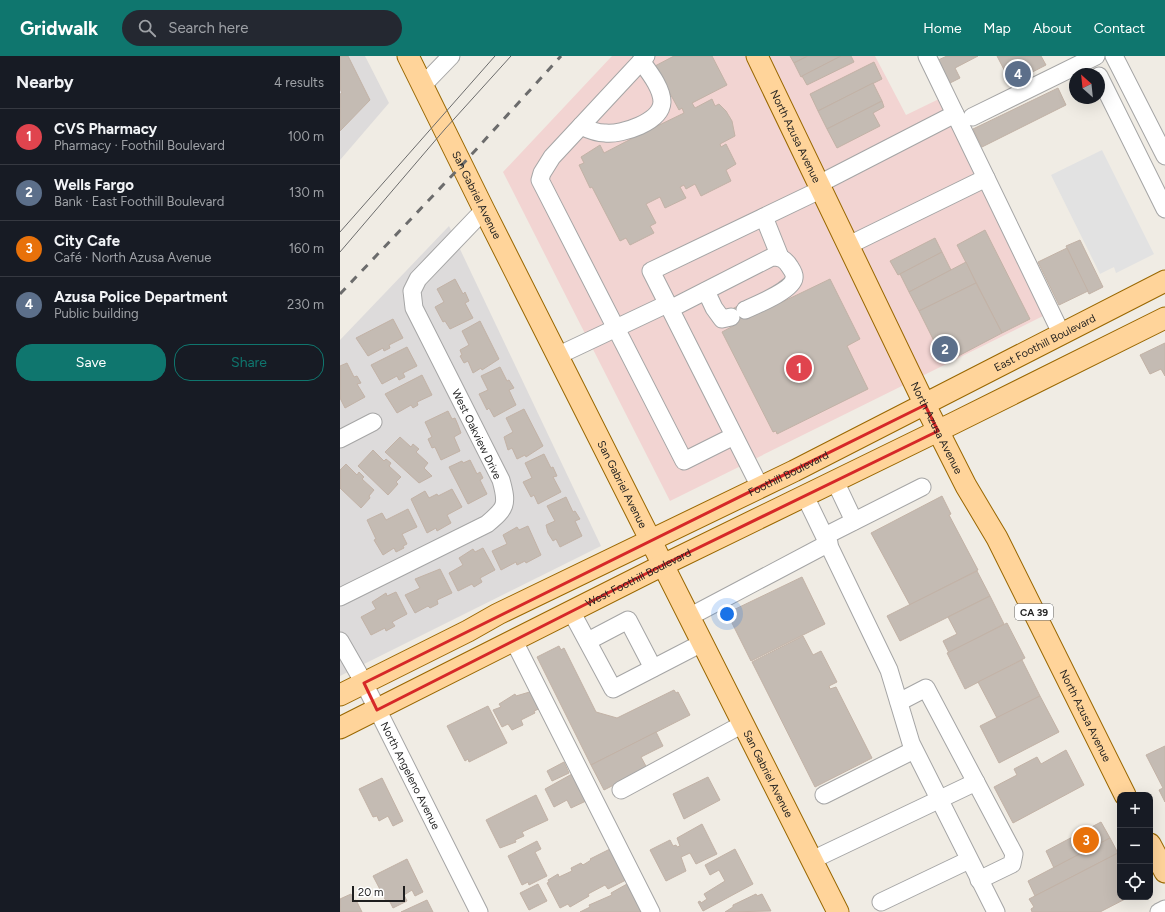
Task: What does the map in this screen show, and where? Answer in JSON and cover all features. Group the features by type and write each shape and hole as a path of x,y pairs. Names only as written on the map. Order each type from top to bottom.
{"main road":[{"name":"San Gabriel Avenue","path":"408,56 557,356 838,912"},
{"name":"North Azusa Avenue","path":"757,56 925,405 966,486 997,538 1124,792"},
{"name":"East Foothill Boulevard","path":"925,405 1061,333 1165,281"},
{"path":"938,431 1165,318"},
{"name":"Foothill Boulevard","path":"650,539 760,487 925,405"},
{"name":"West Foothill Boulevard","path":"340,728 663,565 938,431"},
{"path":"340,695 468,631 498,614 650,539"},
{"path":"1153,850 1165,872"}],"street":[{"path":"423,85 451,56"},
{"path":"927,56 1061,333"},
{"path":"1114,56 1165,156"},
{"path":"972,117 1092,57 1096,68"},
{"path":"581,126 594,132 607,134 622,131 650,121 655,117 661,110 662,100 644,58 552,157 542,173 540,180 684,461 734,436"},
{"path":"1105,87 1165,209"},
{"path":"760,487 651,271 764,217 955,114"},
{"path":"848,245 986,178"},
{"name":"West Oakview Drive","path":"340,597 487,524 502,512 505,496 501,480 414,308 412,291 418,279 484,210"},
{"path":"764,217 780,257"},
{"path":"557,356 616,327 706,290 772,257 780,257 786,261 794,275 794,280 789,287 738,314 722,319 714,308 706,290"},
{"path":"340,439 373,422"},
{"path":"835,481 854,521"},
{"path":"689,617 827,539 854,521 922,487"},
{"path":"806,496 889,670 914,750 979,880 991,911"},
{"path":"572,611 613,689 702,643"},
{"path":"588,641 628,620 653,668"},
{"name":"North Angeleno Avenue","path":"340,641 364,683 479,912"},
{"path":"514,641 651,912"},
{"path":"898,702 926,688 1014,854 1012,864 979,880"},
{"path":"621,790 743,724"},
{"path":"824,795 914,750"},
{"path":"812,860 976,782"},
{"path":"881,902 969,860"},
{"path":"1159,912 1165,909"}],"highlighted area":[{"path":"925,405 938,431 663,565 377,710 364,683"}],"shaded area":[{"path":"340,56 365,56 389,103 340,160"},
{"path":"612,56 875,56 906,115 939,99 1045,315 670,501 503,172"},
{"path":"1102,150 1154,254 1116,273 1114,267 1100,274 1051,175"},
{"path":"449,226 601,546 340,676 340,340"}],"building":[{"path":"340,56 348,56 370,100 340,131 340,94 342,93 340,89"},
{"path":"674,56 712,56 727,85 692,103 695,108 712,99 715,106 719,104 726,111 732,121 735,136 720,144 721,147 726,144 736,164 726,170 731,181 701,196 695,184 686,189 684,185 680,187 686,198 665,208 660,197 646,204 656,223 650,226 654,233 630,245 626,238 620,241 592,187 590,188 579,165 584,163 581,157 600,145 604,153 633,138 632,136 649,125 651,129 684,113 682,108 679,110 655,66"},
{"path":"790,56 808,56 794,63"},
{"path":"808,56 841,56 801,77 794,63"},
{"path":"841,56 851,56 854,62 807,85 802,76"},
{"path":"947,56 978,56 955,68 960,78 948,84 936,61"},
{"path":"997,56 1041,56 1046,65 1011,83"},
{"path":"874,62 882,79 818,111 810,94"},
{"path":"873,83 882,101 827,129 818,111"},
{"path":"1058,88 1066,105 982,147 973,129"},
{"path":"882,101 884,107 873,113 880,126 837,148 827,129"},
{"path":"985,230 1030,319 1002,333 957,245"},
{"path":"935,238 942,252 898,275 890,261"},
{"path":"1080,240 1103,287 1089,294 1066,246"},
{"path":"1067,248 1088,291 1059,305 1038,262"},
{"path":"942,252 951,270 909,292 900,274"},
{"path":"966,262 976,283 919,311 909,292"},
{"path":"455,279 463,294 465,292 469,301 465,303 473,318 450,329 445,321 443,322 435,307 444,302 437,289"},
{"path":"830,279 860,339 847,346 868,389 777,434 776,431 773,432 722,332 735,325 728,311 742,304 749,318"},
{"path":"976,283 1002,333 945,363 919,311"},
{"path":"393,319 403,338 389,345 390,348 384,351 383,348 368,356 356,338"},
{"path":"480,321 499,359 482,370 481,368 473,373 468,361 464,363 460,356 462,355 460,350 469,345 462,331"},
{"path":"1165,343 1165,376 1161,369 1150,374 1140,355"},
{"path":"407,347 417,366 403,373 405,377 399,380 397,376 382,384 371,365"},
{"path":"347,363 354,377 357,376 361,383 357,384 365,397 345,408 340,398 340,366"},
{"path":"500,367 507,381 509,380 514,388 509,390 516,405 494,417 489,408 487,410 479,394 488,390 481,376"},
{"path":"422,375 432,395 417,402 418,405 413,408 411,405 397,413 385,394"},
{"path":"524,409 543,446 526,457 525,455 517,459 512,448 508,450 504,437 513,432 506,418"},
{"path":"448,411 452,419 455,418 461,433 454,437 460,451 441,460 435,447 432,448 428,439 432,437 425,422"},
{"path":"400,437 411,447 413,444 419,449 416,452 428,463 424,468 432,476 419,483 385,452"},
{"path":"373,450 384,461 386,459 391,463 389,466 401,477 396,482 398,484 388,495 358,466"},
{"path":"544,454 551,468 553,467 557,476 553,477 561,492 538,504 534,495 531,497 523,482 532,478 525,463"},
{"path":"470,460 477,474 480,472 483,478 480,480 487,494 468,504 449,467 462,461 463,463"},
{"path":"346,464 357,475 359,472 364,477 362,479 374,490 369,496 370,498 361,508 340,488 340,470"},
{"path":"452,489 462,507 447,515 451,523 437,531 436,528 427,533 411,499 425,491 429,498 437,494 438,496"},
{"path":"942,496 951,514 949,515 978,570 910,605 871,533"},
{"path":"566,497 573,512 575,511 580,519 575,521 582,536 560,547 556,539 553,541 548,533 546,525 555,521 547,506"},
{"path":"408,509 417,527 402,534 407,544 403,546 404,548 396,552 394,548 383,555 374,540 376,539 367,520 382,513 386,520"},
{"path":"528,526 541,555 526,563 525,561 517,565 516,562 501,570 492,551 507,544 503,535 517,527 519,530"},
{"path":"483,548 495,570 480,578 482,582 474,587 472,584 458,591 449,573 463,565 459,558 473,549 475,552"},
{"path":"440,569 452,593 437,600 438,604 430,608 428,606 415,613 405,595 420,588 415,579"},
{"path":"977,571 990,596 900,641 887,616"},
{"path":"802,577 825,624 751,661 727,613"},
{"path":"396,592 407,614 392,622 395,626 386,631 385,628 371,635 361,617 376,609 372,602 386,593 387,596"},
{"path":"990,596 1004,624 949,653 943,641 957,634 948,617"},
{"path":"1007,623 1025,658 965,689 947,653"},
{"path":"803,636 813,655 821,651 837,682 829,686 830,689 836,687 872,758 815,787 752,662"},
{"path":"559,646 561,650 564,648 596,712 617,718 674,690 676,693 678,692 690,715 591,765 537,657"},
{"path":"1022,660 1040,696 997,718 978,682"},
{"path":"533,691 541,708 534,711 535,713 521,720 523,725 512,730 508,724 502,727 493,710 501,707 499,704 515,694 516,696"},
{"path":"1040,696 1059,732 999,763 980,726"},
{"path":"488,706 507,743 469,762 468,759 465,761 447,726"},
{"path":"656,732 663,746 641,757 647,768 604,790 591,765"},
{"path":"1165,746 1165,802 1159,790 1163,788 1146,755"},
{"path":"1066,750 1084,785 1013,823 994,787 1017,775 1014,769 1037,757 1041,764"},
{"path":"564,762 569,773 552,781 547,771"},
{"path":"572,774 586,801 571,808 567,800 554,807 545,789"},
{"path":"708,777 720,800 684,819 673,794"},
{"path":"382,778 403,821 393,826 388,816 379,821 377,816 373,817 359,789"},
{"path":"536,795 548,820 522,832 524,836 515,840 516,842 500,848 486,820"},
{"path":"1101,822 1110,838 1054,868 1046,851"},
{"path":"702,824 717,854 696,864 690,853 681,857 686,871 666,881 650,850 670,840 673,846 680,846 677,838"},
{"path":"1110,838 1117,851 1117,854 1035,896 1028,881"},
{"path":"537,841 541,849 535,852 547,876 529,885 528,882 522,885 508,856"},
{"path":"610,849 626,880 608,889 605,885 588,894 589,896 570,907 568,904 560,908 547,883 549,882 548,880 558,874 559,877 572,871 571,868 581,863 583,865 591,860 590,859"},
{"path":"735,849 753,884 703,911 698,902 700,901 701,903 707,899 704,894 725,881 719,870 710,875 705,865"},
{"path":"1117,854 1117,900 1123,900 1100,912 1032,912 1031,909 1034,907 1029,899"},
{"path":"407,859 423,892 415,896 412,890 404,895 407,901 393,908 389,900 386,901 373,876"},
{"path":"538,884 547,901 529,910 520,893"},
{"path":"627,884 642,912 580,912 590,907 589,905 612,895 611,893"},
{"path":"351,894 362,912 340,912 340,899"},
{"path":"756,894 757,896 762,894 771,911 725,912 733,907 733,905"},
{"path":"427,900 433,912 401,912"}],"tram line":[{"path":"340,232 495,56"},
{"path":"340,252 445,129 511,56"}],"railway":[{"path":"340,294 462,165 561,56"}],"place":[{"name":"Azusa Police Department","path":"1018,74"},
{"name":"Wells Fargo","path":"945,349"},
{"name":"CVS Pharmacy","path":"799,368"},
{"name":"City Cafe","path":"1086,840"}]}
